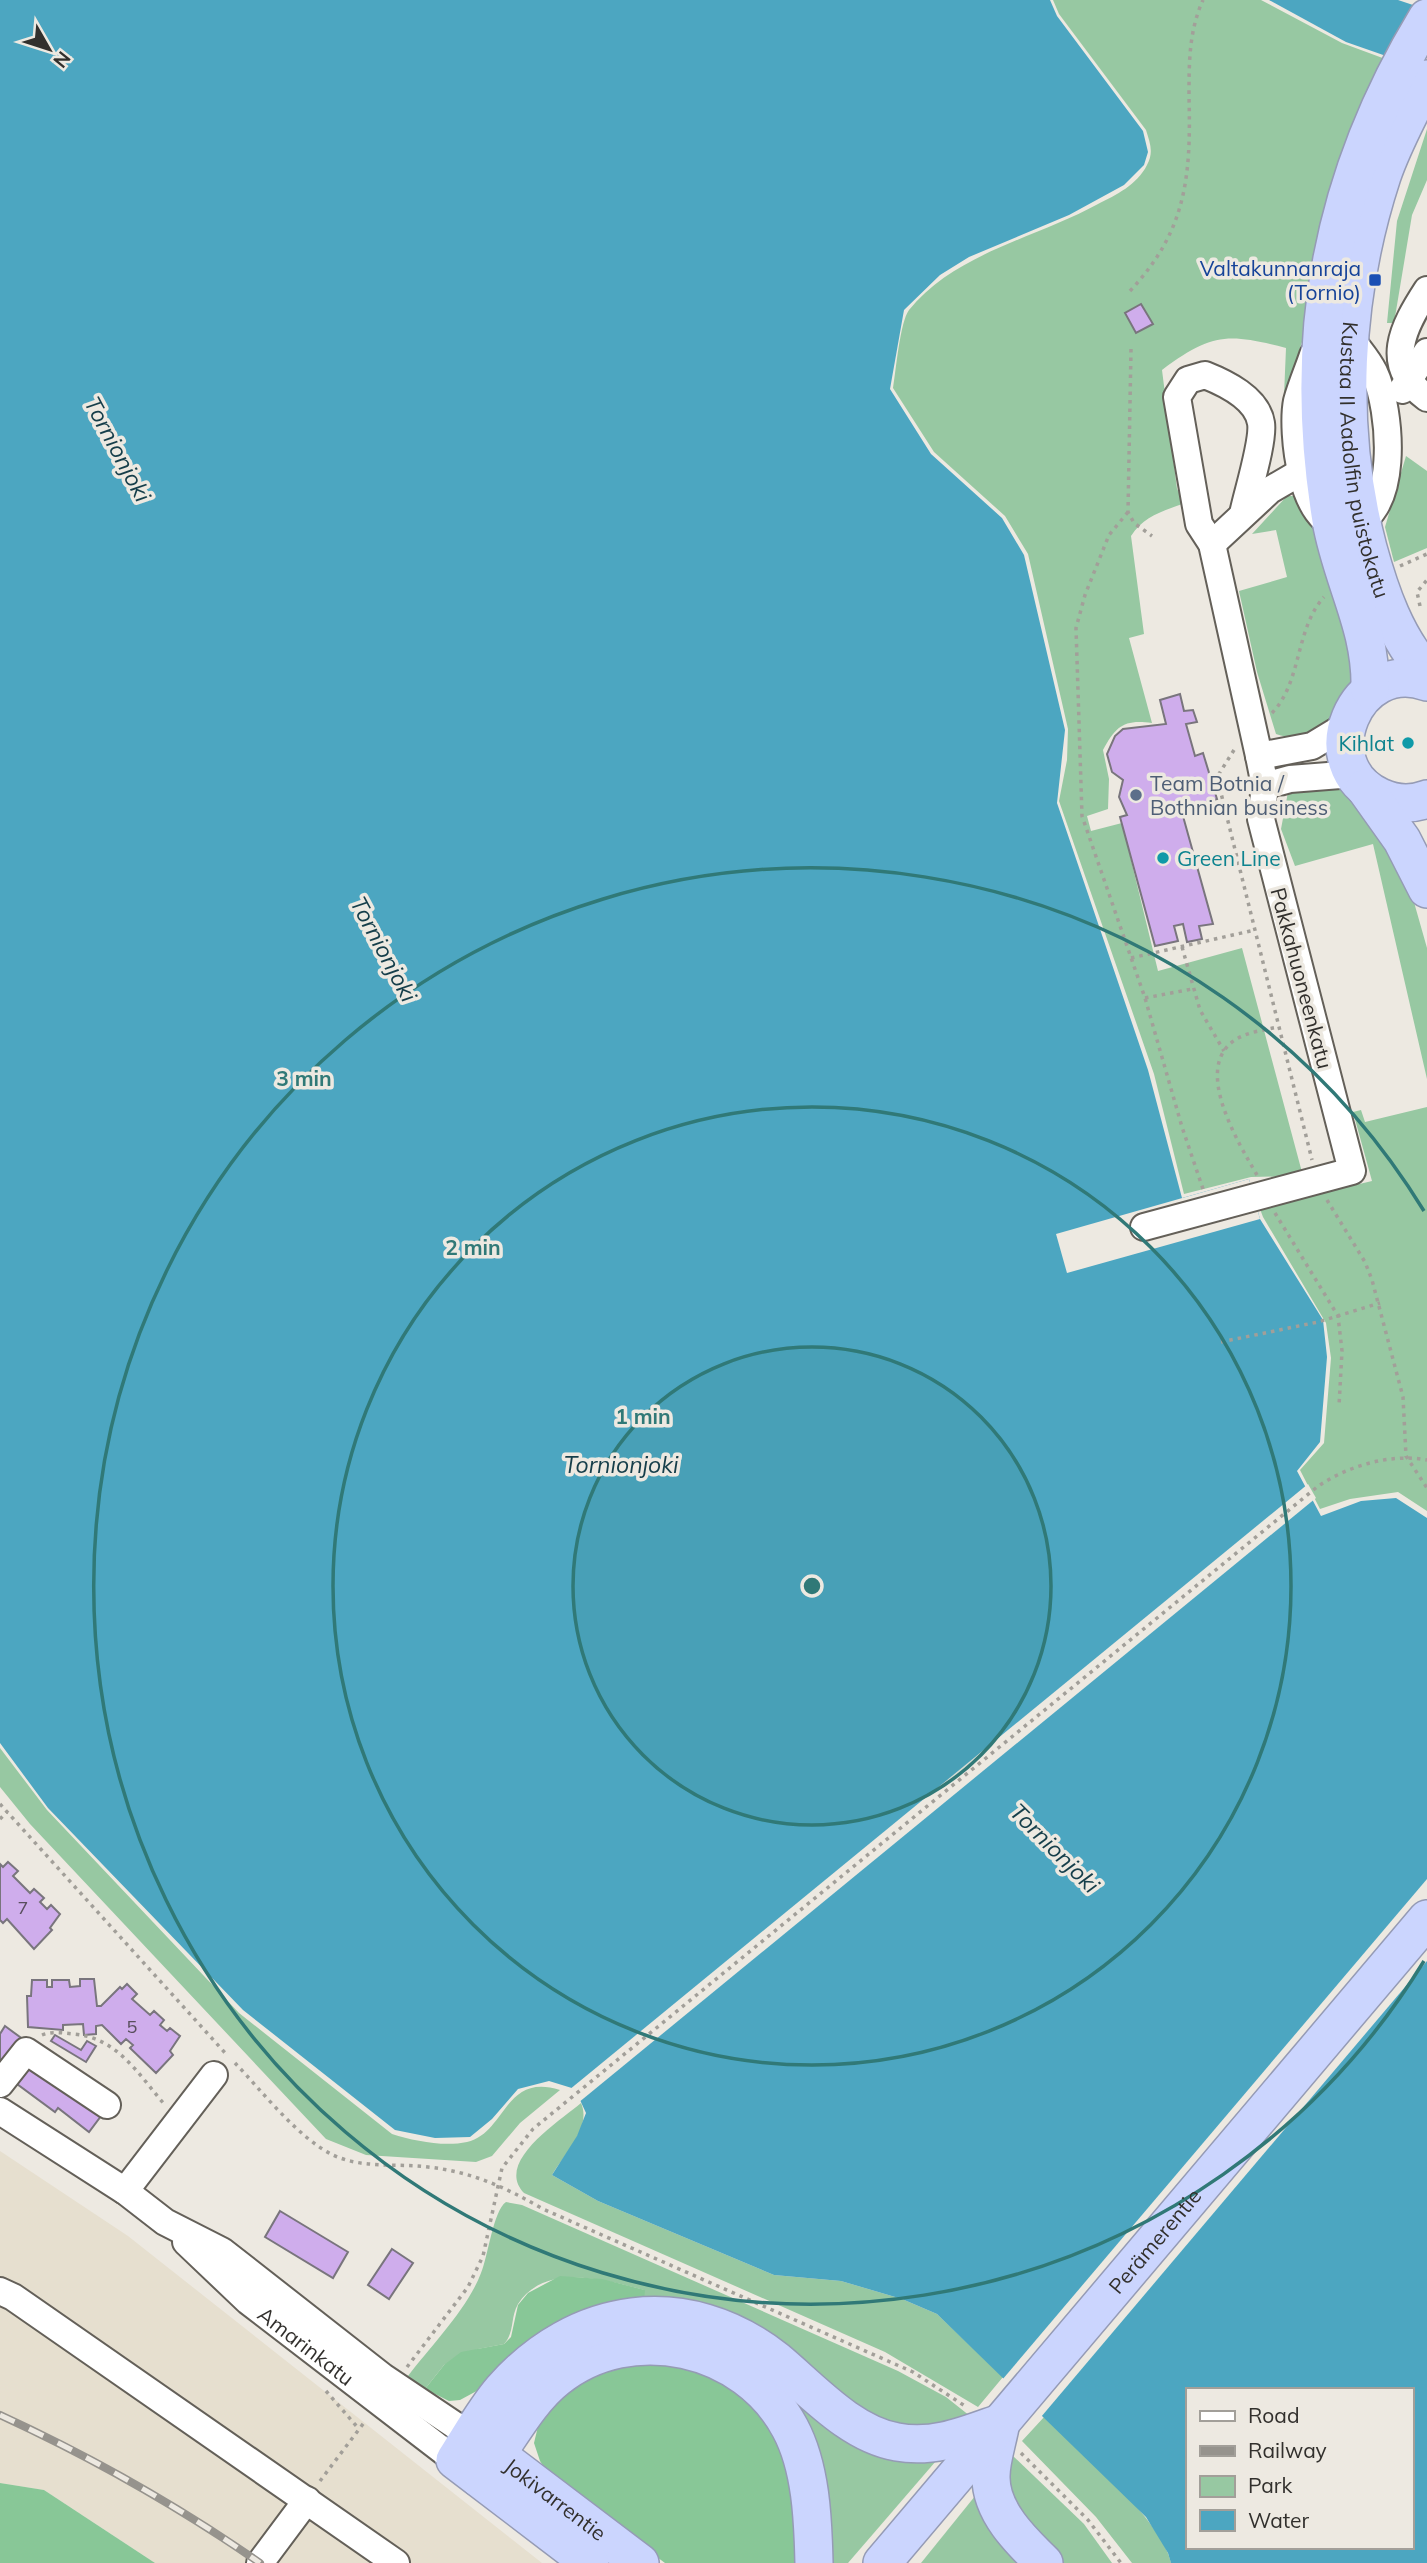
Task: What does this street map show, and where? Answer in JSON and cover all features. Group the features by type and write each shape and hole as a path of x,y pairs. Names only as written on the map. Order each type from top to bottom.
{"highway":[{"name":"Kustaa II Aadolfin puistokatu","path":"1370,690 1369,646 1346,522 1321,433 1335,335 1383,173 1395,110 1419,31"},
{"name":"Kustaa II Aadolfin puistokatu","path":"1395,110 1427,79"},
{"name":"Kustaa II Aadolfin puistokatu","path":"1346,522 1398,629 1427,672"},
{"path":"1427,682 1394,679 1370,690 1359,700 1345,726 1344,746 1359,781 1402,839 1427,889"},
{"path":"1359,781 1387,800 1399,803 1427,799"},
{"name":"Perämerentie","path":"882,2563 1427,1919"},
{"path":"476,2457 500,2392 558,2342 615,2318 676,2316 712,2325 746,2340 773,2358 857,2425 895,2442 918,2444 948,2441 1000,2424 990,2477 996,2502 1008,2524 1044,2563"},
{"path":"476,2457 532,2405 555,2379 578,2363 605,2352 659,2345 706,2354 725,2363 761,2388 790,2429 806,2477 814,2563"},
{"name":"Jokivarrentie","path":"476,2457 590,2563"},
{"name":"Jokivarrentie","path":"476,2457 640,2563"}],"street":[{"path":"1418,389 1399,349 1407,321 1427,290"},
{"path":"1335,335 1374,372 1384,418 1388,457 1387,482 1374,508 1346,522 1312,505 1301,472 1297,401 1335,335"},
{"path":"1384,418 1418,389 1427,352"},
{"name":"Pakkahuoneenkatu","path":"1243,514 1261,423 1249,401 1224,383 1205,375 1188,380 1177,397 1205,534 1265,786 1261,819 1352,1171 1269,1195"},
{"path":"1205,534 1243,514 1270,490 1301,472"},
{"path":"1259,756 1312,746 1345,726"},
{"path":"1265,786 1330,774 1359,781"},
{"path":"1144,1227 1269,1195"},
{"path":"0,2084 26,2051 107,2105"},
{"path":"125,2191 214,2075"},
{"name":"Amarinkatu","path":"0,2111 125,2191 165,2221 222,2251 383,2377 476,2457"},
{"path":"0,2291 396,2563"},
{"path":"260,2563 307,2500"}],"path":[{"path":"1129,291 1160,253 1183,204 1190,161 1190,40 1203,0"},
{"path":"1131,349 1128,512 1134,523 1152,537"},
{"path":"1128,512 1109,535 1085,595 1076,628 1082,816 1145,998 1182,1127 1211,1211"},
{"path":"1389,571 1427,554"},
{"path":"1423,613 1417,592 1427,580"},
{"path":"1130,958 1255,930"},
{"path":"1182,946 1192,989 1209,1030 1224,1051"},
{"path":"1145,998 1192,989"},
{"path":"1278,1027 1236,1039 1224,1051 1217,1073 1222,1107 1269,1195 1276,1214 1338,1316 1342,1351 1339,1406"},
{"path":"1221,1342 1338,1316 1380,1303"},
{"path":"403,2372 468,2287 483,2256 502,2168 517,2148 566,2102 1317,1487 1365,1465 1406,1456 1427,1460"},
{"path":"1406,1456 1427,1488"},
{"path":"0,1804 229,2058 314,2143 334,2155 362,2163 425,2166 467,2172 498,2183 543,2209 914,2372 1000,2424 1088,2520 1121,2563"},
{"path":"0,1819 7,1812"},
{"path":"26,2051 38,2036 46,2033 99,2038 116,2048 177,2120"},
{"path":"307,2500 368,2417"}],"shaded area":[{"path":"0,2151 128,2236 542,2563 155,2563 44,2490 0,2483"}],"green space":[{"path":"1053,0 1261,0 1342,43 1388,60 1352,137 1312,264 1302,342 1291,377 1289,443 1282,443 1286,348 1249,340 1221,340 1194,349 1162,370 1177,489 1185,503 1148,519 1131,536 1144,634 1129,638 1152,723 1128,723 1112,735 1103,750 1109,779 1108,809 1087,816 1091,831 1122,823 1158,971 1242,948 1303,1176 1251,1177 1184,1194 1154,1074 1059,801 1067,760 1068,729 1028,554 1005,516 934,452 893,388 906,316 928,290 973,260 1074,216 1119,193 1138,178 1149,160 1151,148 1146,130 1059,14"},
{"path":"1427,129 1427,180 1412,215 1394,323 1387,323 1397,221"},
{"path":"1406,456 1427,471 1427,548 1394,562 1385,527"},
{"path":"1287,496 1298,496 1319,523 1361,676 1328,723 1305,736 1291,737 1276,734 1257,672 1239,591 1287,577 1276,530 1252,534"},
{"path":"1330,784 1350,793 1404,867 1427,948 1427,1079 1373,844 1295,866 1281,829 1288,792"},
{"path":"1427,1107 1427,1511 1398,1492 1350,1499 1320,1509 1300,1470 1324,1443 1331,1358 1326,1323 1263,1217 1257,1201 1297,1199 1372,1181 1353,1112 1361,1110 1365,1122"},
{"path":"0,1748 47,1810 239,2013 392,2134 429,2142 467,2142 490,2128 516,2096 527,2089 542,2087 560,2090 520,2123 492,2156 476,2162 366,2155 326,2139 30,1824 0,1787"},
{"path":"581,2103 583,2122 580,2131 552,2175 598,2201 774,2275 841,2281 902,2299 937,2314 1003,2377 978,2407 885,2352 524,2193 517,2181 517,2168 523,2156 546,2131"},
{"path":"506,2202 522,2205 898,2371 946,2397 970,2416 908,2432 644,2301 644,2290 612,2282 577,2278 560,2278 530,2291 518,2304 510,2335 504,2344 478,2349 444,2365 425,2389 408,2376 458,2313 475,2286 484,2266 498,2215"},
{"path":"560,2276 602,2279 645,2290 644,2301 460,2400 449,2401 425,2389 444,2365 461,2352 504,2344 511,2337 518,2305 528,2293"},
{"path":"632,2326 942,2454 848,2563 823,2563"},
{"path":"666,2357 741,2387 791,2459 803,2563 665,2563 552,2479 540,2461 534,2443 541,2414 582,2375"},
{"path":"1045,2416 1136,2506 1164,2545 1171,2563 1132,2563 1096,2517 1022,2441"},
{"path":"1013,2456 1084,2524 1112,2563 1062,2563 1039,2541 1020,2516 1014,2502 1010,2488"},
{"path":"0,2483 44,2490 155,2563 0,2563"},
{"path":"984,2485 1033,2563 921,2563"}],"water":[{"name":"Tornionjoki","path":"0,0 1050,0 1057,16 1143,131 1148,152 1144,165 1124,185 1069,215 969,257 940,275 904,310 890,389 931,454 1002,518 1024,555 1065,730 1057,803 1148,1070 1182,1198 1249,1179 1260,1219 1323,1320 1327,1357 1320,1442 1297,1471 1321,1516 1361,1501 1396,1498 1427,1518 1427,2563 1171,2563 1168,2553 1146,2517 937,2314 902,2299 841,2281 774,2275 598,2201 552,2175 577,2136 586,2113 575,2089 549,2081 518,2089 492,2119 470,2137 435,2138 395,2130 243,2010 48,1808 0,1743"},
{"path":"1269,0 1398,0 1419,7 1389,57 1346,42"}],"pier":[{"path":"1249,1179 1260,1219 1067,1273 1056,1234"},
{"path":"1308,1484 1316,1498 578,2103 569,2090"},
{"path":"1427,1879 1427,1961 1041,2417 1002,2380"}],"building":[{"path":"1141,304 1153,324 1136,333 1125,313"},
{"name":"Green Line","path":"1180,694 1184,711 1193,710 1197,722 1186,724 1195,756 1203,753 1217,799 1181,809 1213,924 1199,926 1202,939 1187,942 1183,924 1174,926 1178,941 1155,946 1120,817 1127,815 1119,797 1123,780 1112,772 1107,754 1115,736 1123,729 1166,724 1160,700"},
{"path":"8,1862 18,1871 13,1876 30,1893 34,1889 44,1898 40,1902 47,1909 51,1905 60,1914 50,1928 52,1930 34,1949 7,1919 3,1923 0,1920 0,1864 3,1867"},
{"path":"80,1979 94,1979 97,2006 101,2006 120,1987 122,1989 127,1984 137,1994 132,1999 150,2015 154,2011 164,2020 160,2025 167,2031 170,2028 180,2036 170,2051 173,2055 156,2073 130,2048 133,2045 126,2039 121,2044 102,2025 96,2026 96,2034 84,2035 83,2024 63,2025 63,2030 28,2027 27,1996 31,1996 32,1980 47,1980 47,1987 52,1987 52,1980 69,1980 70,1987 80,1986"},
{"path":"5,2026 24,2040 0,2070 0,2034"},
{"path":"55,2035 81,2050 87,2041 96,2046 86,2062 51,2041"},
{"path":"29,2068 101,2116 89,2132 58,2108 55,2112 17,2084"},
{"path":"280,2211 348,2252 333,2278 265,2237"},
{"path":"392,2249 413,2263 389,2299 368,2285"}],"railway":[{"path":"0,2415 133,2483 260,2563"}],"place":[{"name":"Valtakunnanraja (Tornio)","path":"1375,280"},
{"name":"Kihlat","path":"1408,743"},
{"name":"Team Botnia / Bothnian business","path":"1136,795"},
{"name":"Green Line","path":"1163,858"}]}
